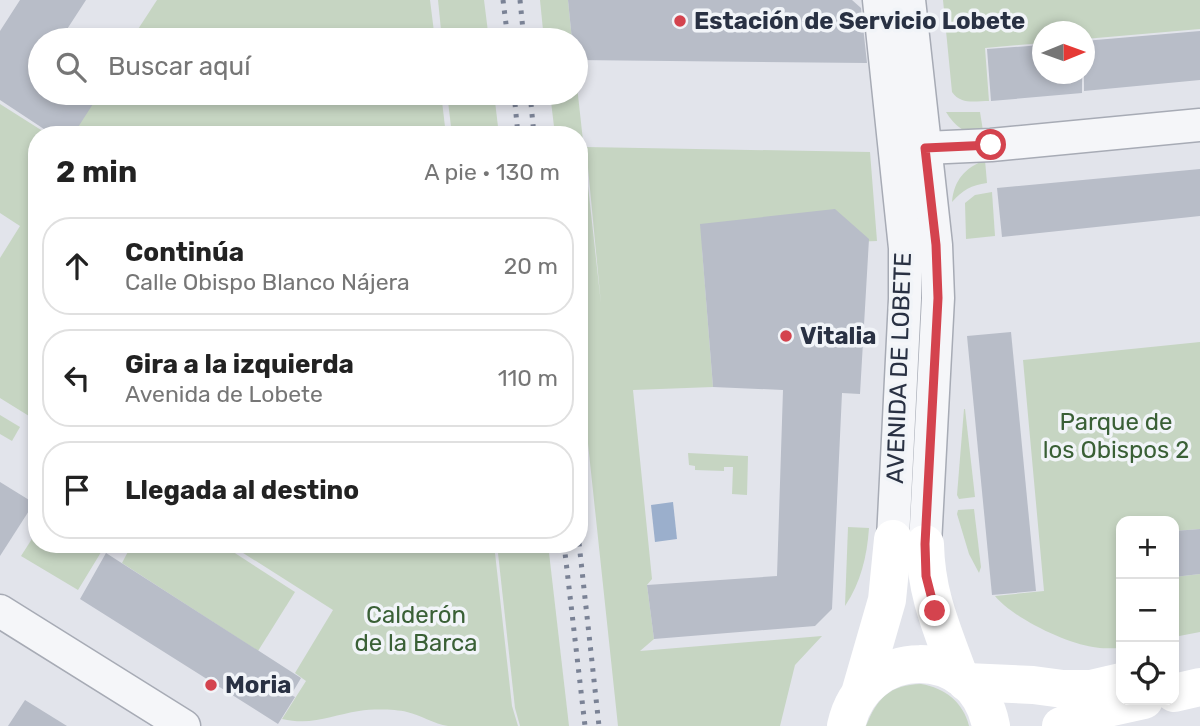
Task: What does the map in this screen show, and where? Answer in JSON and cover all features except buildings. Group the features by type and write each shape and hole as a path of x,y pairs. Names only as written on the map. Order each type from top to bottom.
{"main road":[{"name":"AVENIDA DE LOBETE","path":"909,541 926,576 933,603 963,679 984,705 991,726"},
{"name":"AVENIDA DE LOBETE","path":"848,714 909,541"},
{"path":"848,714 877,676 897,666 918,663 940,666 963,679 1063,689 1091,689 1116,683"},
{"path":"1179,670 1200,665"},
{"path":"1179,692 1200,687"},
{"path":"1061,726 1103,709 1121,705"}],"street":[{"name":"AVENIDA DE LOBETE","path":"879,0 905,248 909,541"},
{"name":"AVENIDA DE LOBETE","path":"909,0 936,245 938,298 909,541"},
{"path":"925,148 991,145 1200,125"},
{"path":"3,619 184,726"}],"green space":[{"path":"157,0 430,0 434,28 139,28"},
{"path":"438,0 484,0 488,28 441,28"},
{"path":"540,0 568,0 571,28 543,28"},
{"path":"943,0 1200,0 1200,29 1095,38 1095,21 1032,21 1032,44 985,48 989,101 960,99 952,92"},
{"path":"0,104 35,126 28,126 28,415 0,398 0,258 20,226 0,213"},
{"path":"90,105 442,105 445,126 77,126"},
{"path":"448,105 495,105 498,126 451,126"},
{"path":"551,105 579,105 581,126 554,126"},
{"path":"946,112 980,112 984,137 962,129"},
{"path":"588,147 870,152 877,241 702,248 713,387 633,390 652,579 647,585 654,639 640,651 822,636 795,665 780,726 618,726 588,444 588,186 601,304"},
{"path":"985,160 987,183 968,189 952,202 958,181 972,167"},
{"path":"992,192 995,236 966,239 965,203 975,195"},
{"name":"Parque de los Obispos 2","path":"1200,342 1200,529 1179,531 1179,516 1116,516 1116,648 1081,645 1040,628 1014,613 995,596 1044,591 1023,360"},
{"path":"964,409 975,497 959,499 957,495"},
{"path":"0,415 20,427 12,441 0,434"},
{"path":"688,453 748,456 747,495 732,494 733,467 724,467 724,471 695,470 695,466 689,465"},
{"path":"974,509 981,567 979,573 969,554 957,514 958,510"},
{"path":"848,527 869,528 862,568 845,606"},
{"path":"28,545 28,553 101,553 78,590 21,556"},
{"path":"127,553 235,553 295,592 258,651 122,563"},
{"name":"Calderón de la Barca","path":"243,553 495,553 512,706 518,726 448,726 396,710 359,711 313,721 282,719 306,681 295,673 333,610"},
{"path":"498,553 549,553 569,726 520,726 515,708"},
{"path":"1200,574 1200,632 1179,636 1179,579 1179,576"},
{"path":"921,684 938,689 958,703 969,726 866,726 875,708 886,695 901,687"}],"water":[{"path":"673,502 677,539 655,542 651,505"}],"railway":[{"path":"503,0 506,28"},
{"path":"520,0 523,28"},
{"path":"515,105 517,126"},
{"path":"531,105 533,126"},
{"path":"565,553 585,726"},
{"path":"580,553 599,726"}],"place":[{"name":"Estación de Servicio Lobete","path":"680,21"},
{"name":"Vitalia","path":"786,336"},
{"name":"Moria","path":"211,685"}],"route":[{"path":"935,611 926,576 925,544 938,298 936,245 925,148 991,145"}]}
